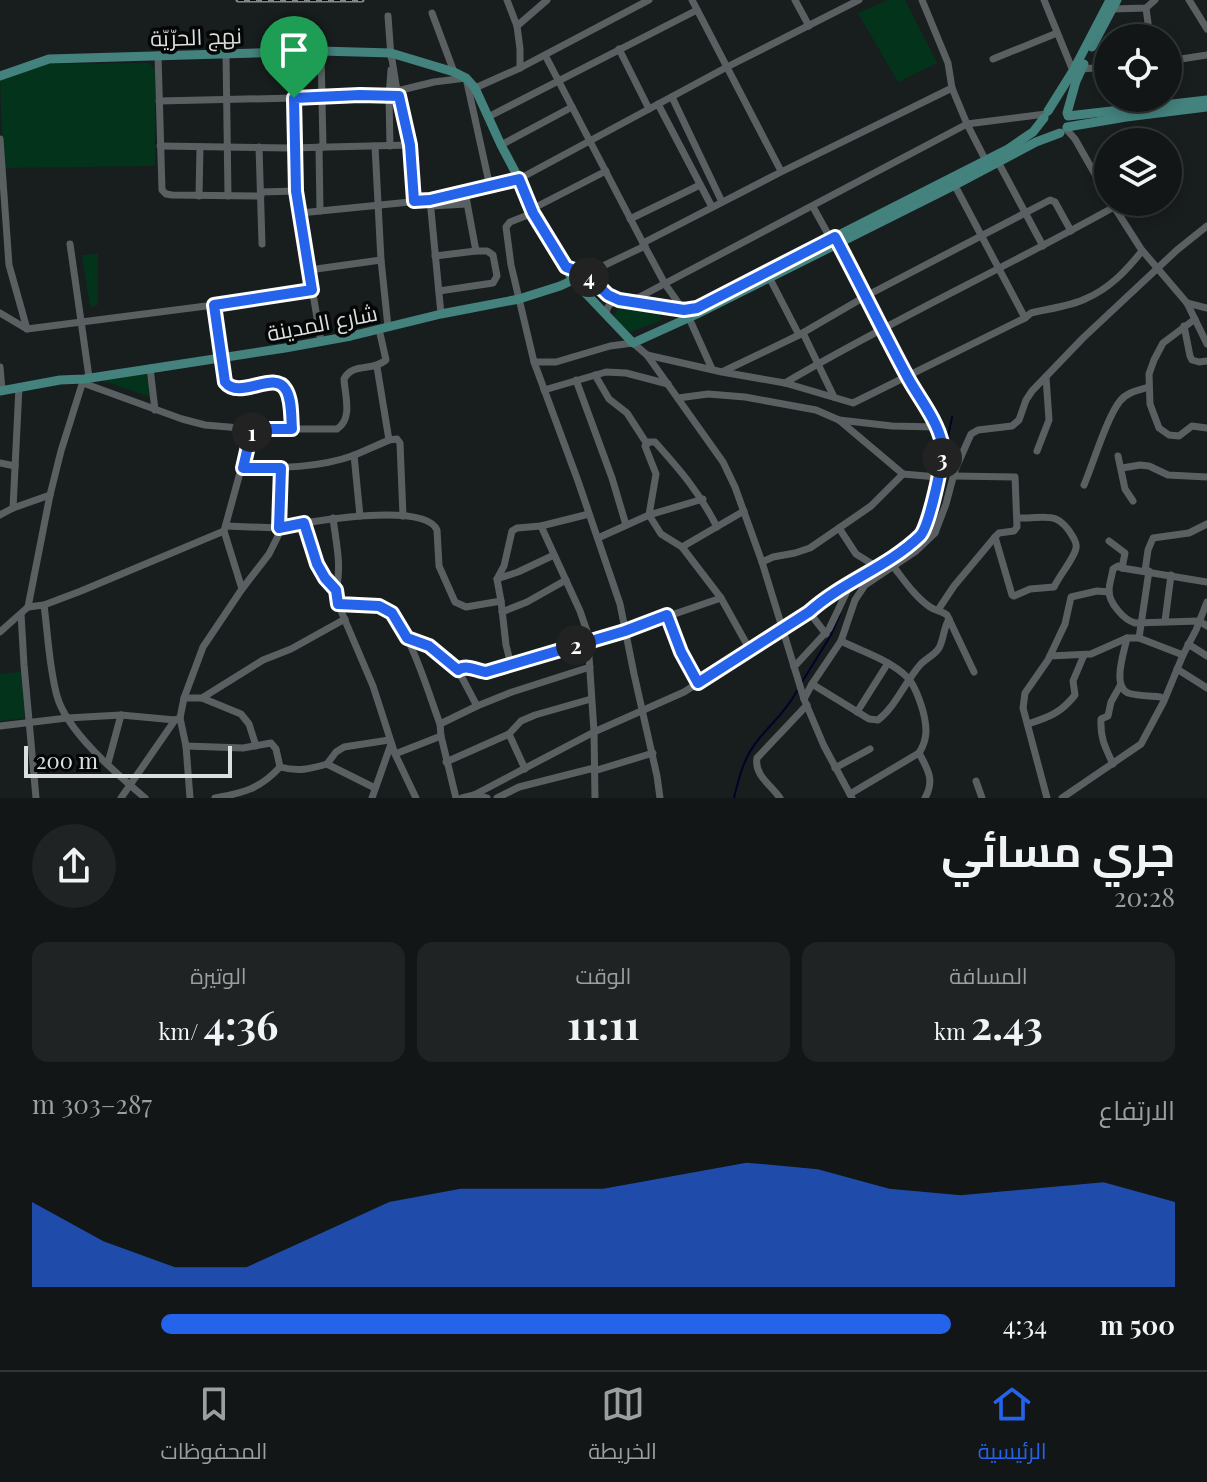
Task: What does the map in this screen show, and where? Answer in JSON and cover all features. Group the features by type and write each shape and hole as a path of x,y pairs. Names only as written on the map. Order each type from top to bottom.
{"street":[{"path":"507,0 517,26 520,68"},
{"path":"517,26 547,0"},
{"path":"475,88 520,68 649,0"},
{"path":"692,0 781,171"},
{"path":"795,0 809,26"},
{"path":"430,203 519,179 859,0"},
{"path":"922,0 951,71 952,88 967,124 1026,214 1043,246"},
{"path":"1044,0 1077,70 1066,123"},
{"path":"1146,8 1155,0"},
{"path":"1189,0 1207,29"},
{"path":"534,363 556,362 610,346 633,343 992,161 1024,140 1046,115 1077,70 1113,3 1146,8"},
{"path":"1146,8 1148,24"},
{"path":"488,117 697,10"},
{"path":"432,13 454,72"},
{"path":"388,16 391,53 410,145 414,201"},
{"path":"993,59 1057,33"},
{"path":"619,49 649,109"},
{"path":"320,211 321,51"},
{"name":"نهج الحرّيّة","path":"0,76 49,59 321,51 391,53 454,72 466,78 475,88 532,211 573,280 633,343"},
{"path":"291,52 296,191 321,342"},
{"path":"226,53 228,196"},
{"path":"390,146 391,53"},
{"path":"158,55 160,187 164,193 228,196 296,191"},
{"path":"545,55 665,284 687,314 712,369"},
{"path":"1182,59 1207,55"},
{"path":"1077,70 1094,68"},
{"path":"940,93 951,71"},
{"path":"159,101 389,96 434,82 466,78 490,187"},
{"path":"586,274 781,171 952,88"},
{"path":"672,97 722,202"},
{"path":"1182,101 1207,100"},
{"path":"658,104 712,207"},
{"path":"501,145 572,107"},
{"path":"992,161 1046,137 1066,123 1207,107"},
{"path":"606,315 611,303 625,301 665,284 967,124 1046,115 1058,108 1094,172"},
{"path":"1046,115 1044,122 1052,132 1066,123 1115,112"},
{"path":"0,139 9,265 27,329"},
{"path":"160,146 295,148 410,145"},
{"path":"84,382 155,410 205,425 252,429 341,428 347,417 345,375 355,368 377,367 386,360 375,146"},
{"path":"684,152 695,146"},
{"path":"199,196 200,147"},
{"path":"259,147 262,244"},
{"path":"606,171 510,222 505,230 534,363 620,604 660,798"},
{"path":"954,182 1025,318"},
{"path":"630,219 700,185"},
{"path":"465,192 476,251"},
{"path":"722,372 801,334 866,296 1051,200 1071,231"},
{"path":"300,213 414,201 467,204"},
{"path":"430,203 441,314"},
{"path":"462,798 474,795 594,732 671,699 809,612 922,534 930,516 943,447 936,427 866,296 813,207"},
{"path":"785,383 1071,231 1094,214"},
{"path":"1120,216 1143,252 1187,303 1207,344"},
{"path":"780,798 758,771 756,762 759,753 804,699 841,641 855,600 865,585 916,551 935,533 971,434 978,430 1012,426 1019,420 1026,400 1083,338 1207,226"},
{"path":"0,632 28,607 50,495 84,382 82,323 70,244"},
{"path":"435,256 487,251 493,255 496,280 439,291"},
{"path":"647,355 785,383 853,403 1031,313 1083,301 1105,289 1143,252"},
{"path":"309,270 381,260"},
{"path":"566,267 586,274 608,295 687,314"},
{"name":"شارع المدينة","path":"1,390 60,380 84,382 150,368 321,342 519,299 586,274"},
{"path":"768,275 834,397"},
{"path":"0,313 27,329 312,290"},
{"path":"1187,303 1207,308"},
{"path":"214,305 225,382 236,389 274,382 282,385 287,392 292,429"},
{"path":"1195,319 1163,343 1158,351 1149,374 1150,404 1162,431 1179,436 1192,426 1207,428"},
{"path":"1184,326 1192,360 1207,361"},
{"path":"633,343 647,355 723,462 762,562 804,699 851,796 919,753 927,734 920,703 909,679 888,663 841,641"},
{"path":"0,367 1,390"},
{"path":"377,367 389,439"},
{"path":"150,368 155,410"},
{"path":"544,387 606,372 667,382"},
{"path":"595,375 609,399 627,413 647,444 645,446 656,474 649,515 661,534 682,547 721,598 750,650"},
{"path":"1037,451 1049,420 1046,377"},
{"path":"576,380 626,525"},
{"path":"13,508 24,386"},
{"path":"1084,485 1119,401 1127,394 1149,387"},
{"path":"678,398 708,394 745,397 816,410 839,420 903,474 937,477"},
{"path":"839,420 936,427"},
{"path":"242,589 225,528 252,429"},
{"path":"243,465 281,468 322,463 354,455 389,439 397,439 400,443 403,516"},
{"path":"647,444 655,442 684,474 703,499 717,527"},
{"path":"354,455 360,516"},
{"path":"1118,456 1125,489 1133,501"},
{"path":"0,463 15,466"},
{"path":"1122,468 1140,465 1168,475 1207,477"},
{"path":"121,798 178,719 203,647 275,544 279,528 281,468"},
{"path":"762,562 810,548 871,506 903,474"},
{"path":"938,610 995,537 999,533 1016,530 1018,518 1015,477 954,476"},
{"path":"0,515 50,495"},
{"path":"598,538 649,515 703,499"},
{"path":"682,547 744,511"},
{"path":"511,665 497,579 504,566 512,531 589,514"},
{"path":"28,607 44,605 225,528 279,528 360,516 403,516 431,521 436,525 439,566 458,605 501,601"},
{"path":"995,537 1012,595 1039,587 1054,587 1073,557 1077,547 1075,541 1061,520 1053,517 1018,518"},
{"path":"333,518 340,564 336,590 338,604 373,686 390,742 416,798"},
{"path":"304,523 321,572 336,590"},
{"path":"1139,638 1148,550 1153,538 1189,533 1207,524"},
{"path":"541,526 587,628 595,798"},
{"path":"839,528 856,554 877,567"},
{"path":"1109,541 1125,552 1122,568"},
{"path":"497,579 554,555"},
{"path":"893,566 930,607 944,612 974,672"},
{"path":"1203,624 1131,622 1115,605 1109,592 1113,569 1118,566 1207,582"},
{"path":"1165,621 1171,575"},
{"path":"502,612 566,580"},
{"path":"795,669 826,634 851,583"},
{"path":"1047,798 1023,708 1025,693 1050,656 1065,624 1071,597 1097,591 1109,592"},
{"path":"458,670 475,668 486,672 625,631 721,598"},
{"path":"1062,798 1141,744 1164,701 1188,644 1203,624 1207,602"},
{"path":"338,604 379,606 392,613 407,638 440,724 456,798"},
{"path":"44,605 57,695 67,718 80,736 145,798"},
{"path":"809,612 826,634"},
{"path":"21,614 36,798"},
{"path":"667,615 681,652 698,683"},
{"path":"202,698 263,660 291,649 345,619"},
{"path":"812,684 869,719 878,720 920,664 937,652 949,619"},
{"path":"407,638 429,646 458,670 477,706"},
{"path":"1050,656 1091,654 1127,638 1139,638 1183,655"},
{"path":"1127,638 1120,686 1130,694 1160,697"},
{"path":"1188,644 1207,656"},
{"path":"1028,724 1048,717 1069,703 1075,695 1073,681 1084,655"},
{"path":"857,712 888,663"},
{"path":"440,724 512,692 590,667"},
{"path":"1177,669 1207,688"},
{"path":"1113,764 1100,733 1101,719 1108,716 1111,702 1120,686"},
{"path":"184,698 202,698 241,714 249,724 256,746"},
{"path":"446,762 509,734 521,721 591,699"},
{"path":"0,726 121,715 178,719"},
{"path":"108,763 121,715"},
{"path":"178,719 186,746 190,798"},
{"path":"509,734 525,769"},
{"path":"395,754 441,736"},
{"path":"280,767 304,770 327,764 344,747 390,742"},
{"path":"372,798 390,742"},
{"path":"186,746 229,749 271,743 275,746 280,767"},
{"path":"835,768 870,749"},
{"path":"497,798 519,787 653,753"},
{"path":"919,753 931,776 930,789 925,798"},
{"path":"327,764 375,788"},
{"path":"215,798 259,786 280,767"},
{"path":"976,781 982,798"},
{"path":"474,795 487,798"}],"green space":[{"path":"888,0 905,0 937,63 898,82 858,13"},
{"path":"149,63 155,70 155,166 3,168 0,79 38,64"},
{"path":"98,254 98,305 90,307 82,255"},
{"path":"619,307 658,313 662,320 631,332 614,316"},
{"path":"146,374 151,397 103,381"},
{"path":"21,672 25,718 0,721 0,674"}],"waterway":[{"path":"946,447 952,417"},
{"path":"924,536 931,520"},
{"path":"802,682 840,614"},
{"path":"734,798 749,753 797,691"}],"railway":[{"path":"238,0 362,0"}],"route":[{"path":"399,96 410,145 414,201 519,179 533,213 566,267 586,274 608,295 619,300 684,310 697,308 835,237 936,427 943,447 930,516 922,534 877,567 698,683 681,652 667,615 625,631 486,672 475,668 458,670 429,646 407,638 392,613 379,606 338,604 336,590 317,564 304,523 279,528 281,468 243,468 252,429 292,429 287,392 282,385 274,382 236,389 227,385 214,305 312,290 296,191 294,98 399,96"}]}
